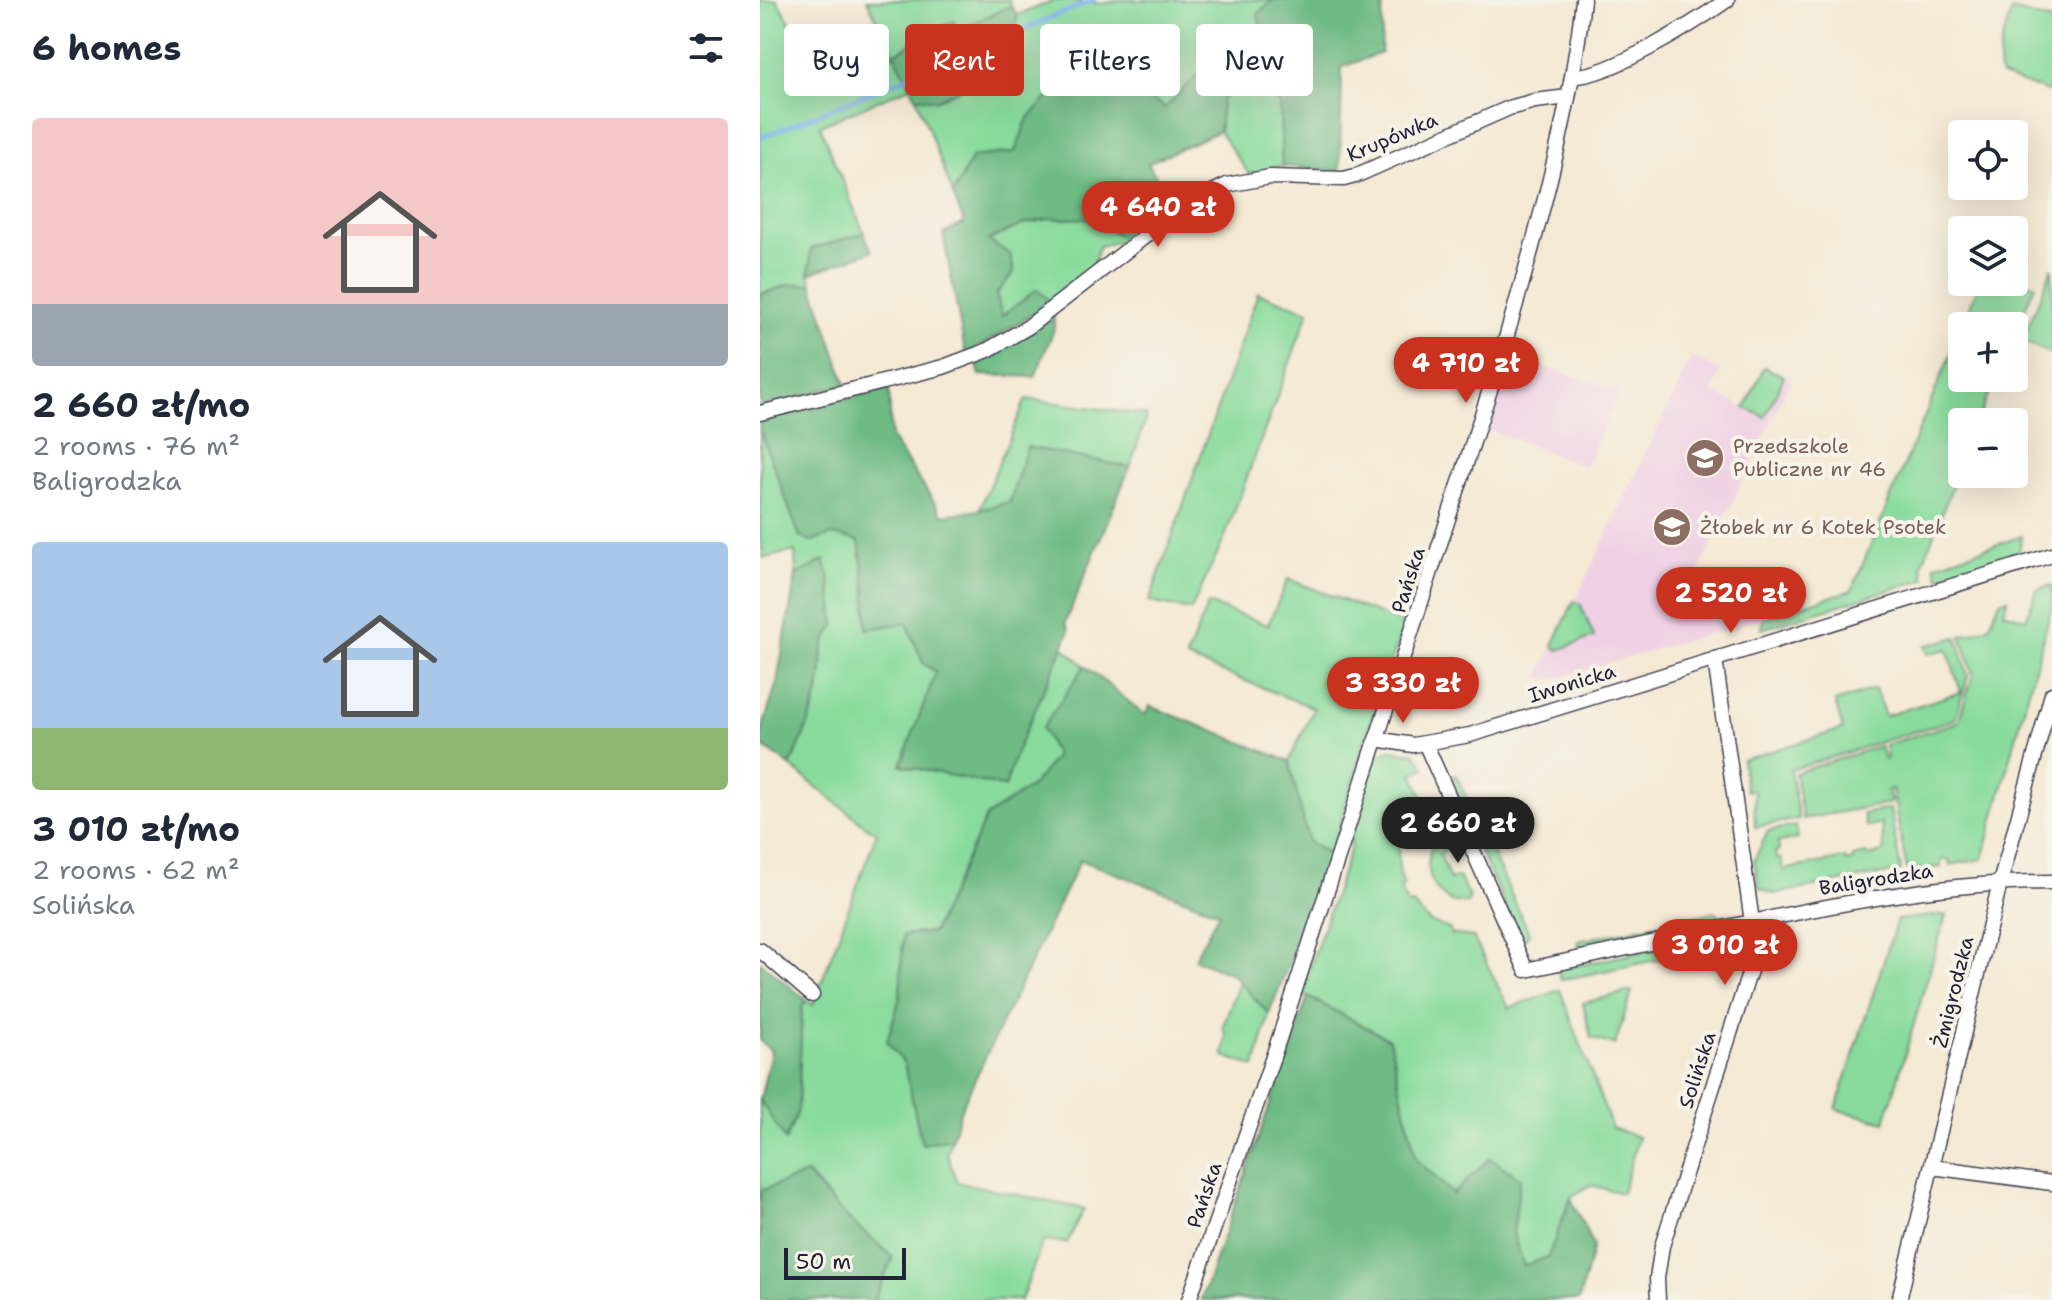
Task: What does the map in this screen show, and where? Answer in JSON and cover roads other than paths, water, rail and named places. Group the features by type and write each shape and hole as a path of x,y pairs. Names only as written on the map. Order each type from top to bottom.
{"street":[{"name":"Pańska","path":"1189,1300 1276,1048 1500,359 1574,76 1583,0"},
{"path":"1574,76 1601,70 1672,36 1727,0"},
{"name":"Krupówka","path":"760,413 932,370 986,351 1028,327 1184,206 1227,185 1270,177 1344,179 1509,108 1568,97"},
{"name":"Iwonicka","path":"1376,739 1426,745 1481,732 2052,555"},
{"name":"Solińska","path":"1658,1300 1657,1278 1662,1246 1754,958 1752,922 1715,659"},
{"name":"Żmigrodzka","path":"1899,1300 2000,883 2052,694"},
{"name":"Baligrodzka","path":"1426,745 1526,970 1896,894 2000,883 2052,882"},
{"path":"760,950 812,995"},
{"path":"1932,1167 2052,1183"}],"waterway":[{"path":"760,138 1094,0"}],"place":[{"name":"Przedszkole Publiczne nr 46","path":"1705,458"},
{"name":"Żłobek nr 6 Kotek Psotek","path":"1672,527"}]}
